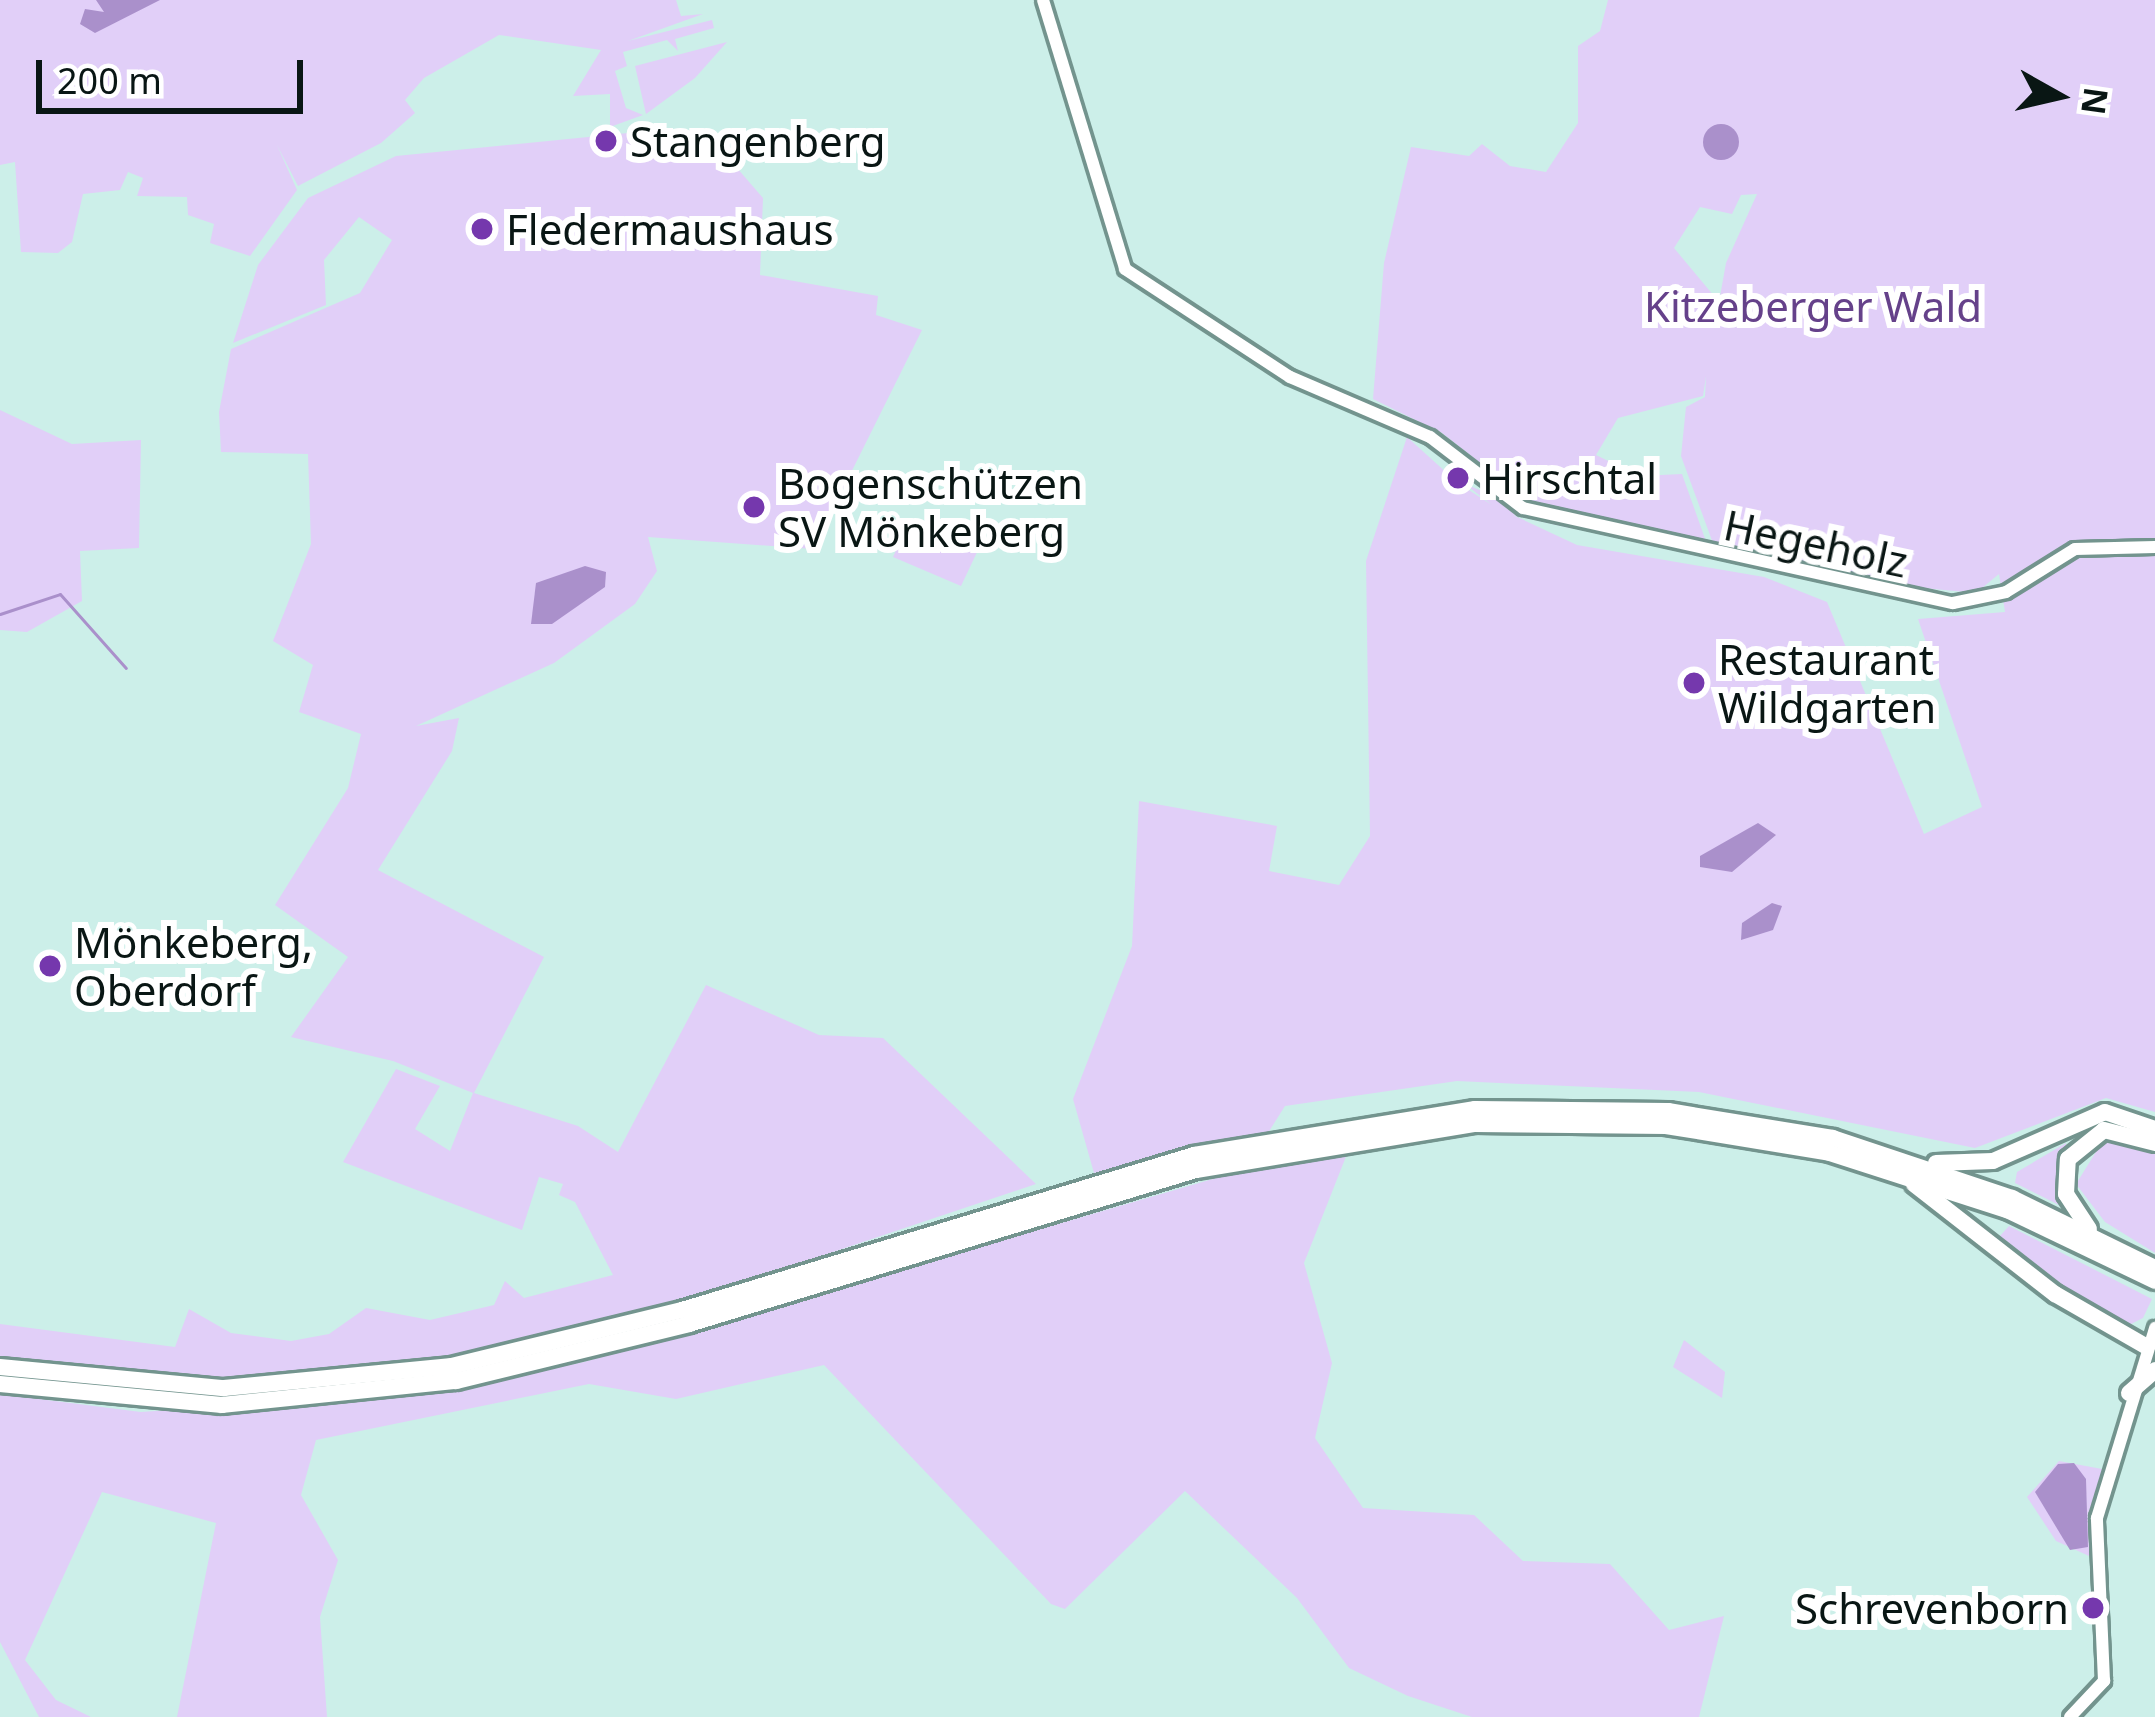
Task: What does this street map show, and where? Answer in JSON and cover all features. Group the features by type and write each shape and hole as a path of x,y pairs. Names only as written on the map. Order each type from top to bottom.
{"highway":[{"path":"0,1367 186,1388 452,1366 682,1310 1249,1142 1475,1109 1713,1116 1915,1161 2099,1238 2155,1268"},
{"path":"1915,1161 1993,1161 2105,1112 2155,1129"},
{"path":"0,1384 222,1405 408,1389 610,1346 1025,1210 1248,1157 1475,1124 1666,1126 1887,1168 2007,1210 2155,1281"},
{"path":"2099,1238 2066,1193 2068,1159 2104,1130 2155,1142"},
{"path":"1887,1168 2152,1339"},
{"path":"2129,1393 2155,1370"}],"street":[{"name":"Hegeholz","path":"1043,0 1125,269 1194,323 1406,423 1465,469 1539,514 1930,601 1990,598 2092,545 2155,547"},
{"path":"2070,1717 2104,1682 2094,1551 2129,1393 2152,1339"}],"green space":[{"path":"0,0 676,0 681,16 703,14 628,41 712,20 714,28 675,39 678,51 667,40 623,52 627,66 615,71 626,108 643,115 610,127 610,94 573,96 601,50 499,35 424,78 405,100 415,113 381,143 298,186 277,145 297,190 250,256 210,243 214,224 188,215 187,197 137,196 143,178 128,172 120,190 83,194 72,242 58,253 21,252 15,162 0,165"},
{"name":"Kitzeberger Wald","path":"1608,0 2155,0 2155,1112 2106,1098 1975,1148 1699,1092 1457,1081 1285,1106 1268,1133 1094,1173 1073,1099 1132,946 1139,801 1277,826 1269,871 1339,885 1370,836 1366,561 1407,437 1458,483 1492,505 1465,484 1574,529 1513,515 1577,545 1764,577 1827,602 1924,834 1982,807 1918,619 2005,612 1999,574 1976,593 1913,587 1714,546 1681,456 1686,407 1705,397 1706,376 1703,396 1618,418 1596,455 1639,476 1682,474 1708,547 1539,509 1442,433 1373,399 1384,263 1411,147 1469,156 1482,144 1510,166 1546,172 1578,123 1578,46 1600,31","holes":["1757,194 1726,263 1719,302 1674,248 1700,207 1732,214 1741,195"]},
{"path":"727,42 695,78 646,114 635,66"},
{"path":"648,131 724,153 763,198 760,275 878,296 876,315 922,330 813,549 648,537 657,571 635,604 554,663 416,726 459,718 452,751 378,870 544,957 474,1093 578,1126 618,1152 706,985 819,1035 883,1038 1036,1184 633,1319 435,1364 220,1383 0,1361 0,1324 175,1347 189,1309 231,1333 291,1341 329,1334 366,1308 430,1320 494,1305 505,1281 524,1298 613,1275 575,1202 559,1195 563,1184 539,1177 522,1230 343,1162 396,1069 440,1086 415,1129 450,1151 473,1093 393,1061 291,1037 348,957 275,905 348,788 361,734 299,712 313,665 273,641 311,544 308,454 221,452 219,412 231,349 360,293 392,240 359,217 324,260 326,305 233,343 258,265 308,198 396,156"},
{"path":"0,410 72,444 141,440 139,548 80,551 82,601 27,632 0,630"},
{"path":"935,528 979,548 961,586 893,557 905,530 929,540"},
{"path":"2104,1139 2155,1150 2155,1253 2105,1222 2076,1184"},
{"path":"2066,1143 2061,1206 2015,1183 2017,1172"},
{"path":"1347,1154 1304,1263 1332,1363 1315,1438 1363,1508 1474,1515 1523,1561 1610,1564 1669,1630 1724,1616 1699,1717 1472,1717 1408,1696 1349,1668 1297,1598 1185,1491 1065,1609 1051,1604 824,1365 676,1399 589,1384 316,1440 301,1495 338,1560 320,1617 327,1717 177,1717 216,1523 102,1492 25,1660 56,1700 91,1717 39,1717 0,1642 0,1394 141,1412 440,1391 584,1362 1254,1167"},
{"path":"2009,1226 2152,1299 2143,1318 2127,1326 2098,1313 2000,1236"},
{"path":"1684,1340 1725,1372 1722,1398 1673,1367"},
{"path":"2059,1461 2102,1469 2089,1556 2056,1541 2027,1497"}],"shaded area":[{"path":"96,0 160,0 95,33 80,24 85,9 104,12"},
{"path":"1721,124 1734,129 1739,142 1734,155 1721,160 1708,155 1703,142 1708,129"},
{"path":"585,566 606,572 605,587 552,624 531,624 536,583"},
{"path":"1758,823 1776,835 1732,872 1700,867 1700,856"},
{"path":"1772,903 1782,906 1773,930 1741,940 1742,923"},
{"path":"2074,1463 2086,1479 2088,1547 2070,1550 2035,1492 2058,1464"}],"waterway":[{"path":"0,614 60,594 126,668"}],"place":[{"name":"Stangenberg","path":"606,141"},
{"name":"Fledermaushaus","path":"482,229"},
{"name":"Hirschtal","path":"1458,478"},
{"name":"Bogenschützen SV Mönkeberg","path":"754,507"},
{"name":"Restaurant Wildgarten","path":"1694,683"},
{"name":"Mönkeberg, Oberdorf","path":"50,966"},
{"name":"Schrevenborn","path":"2093,1608"}]}
